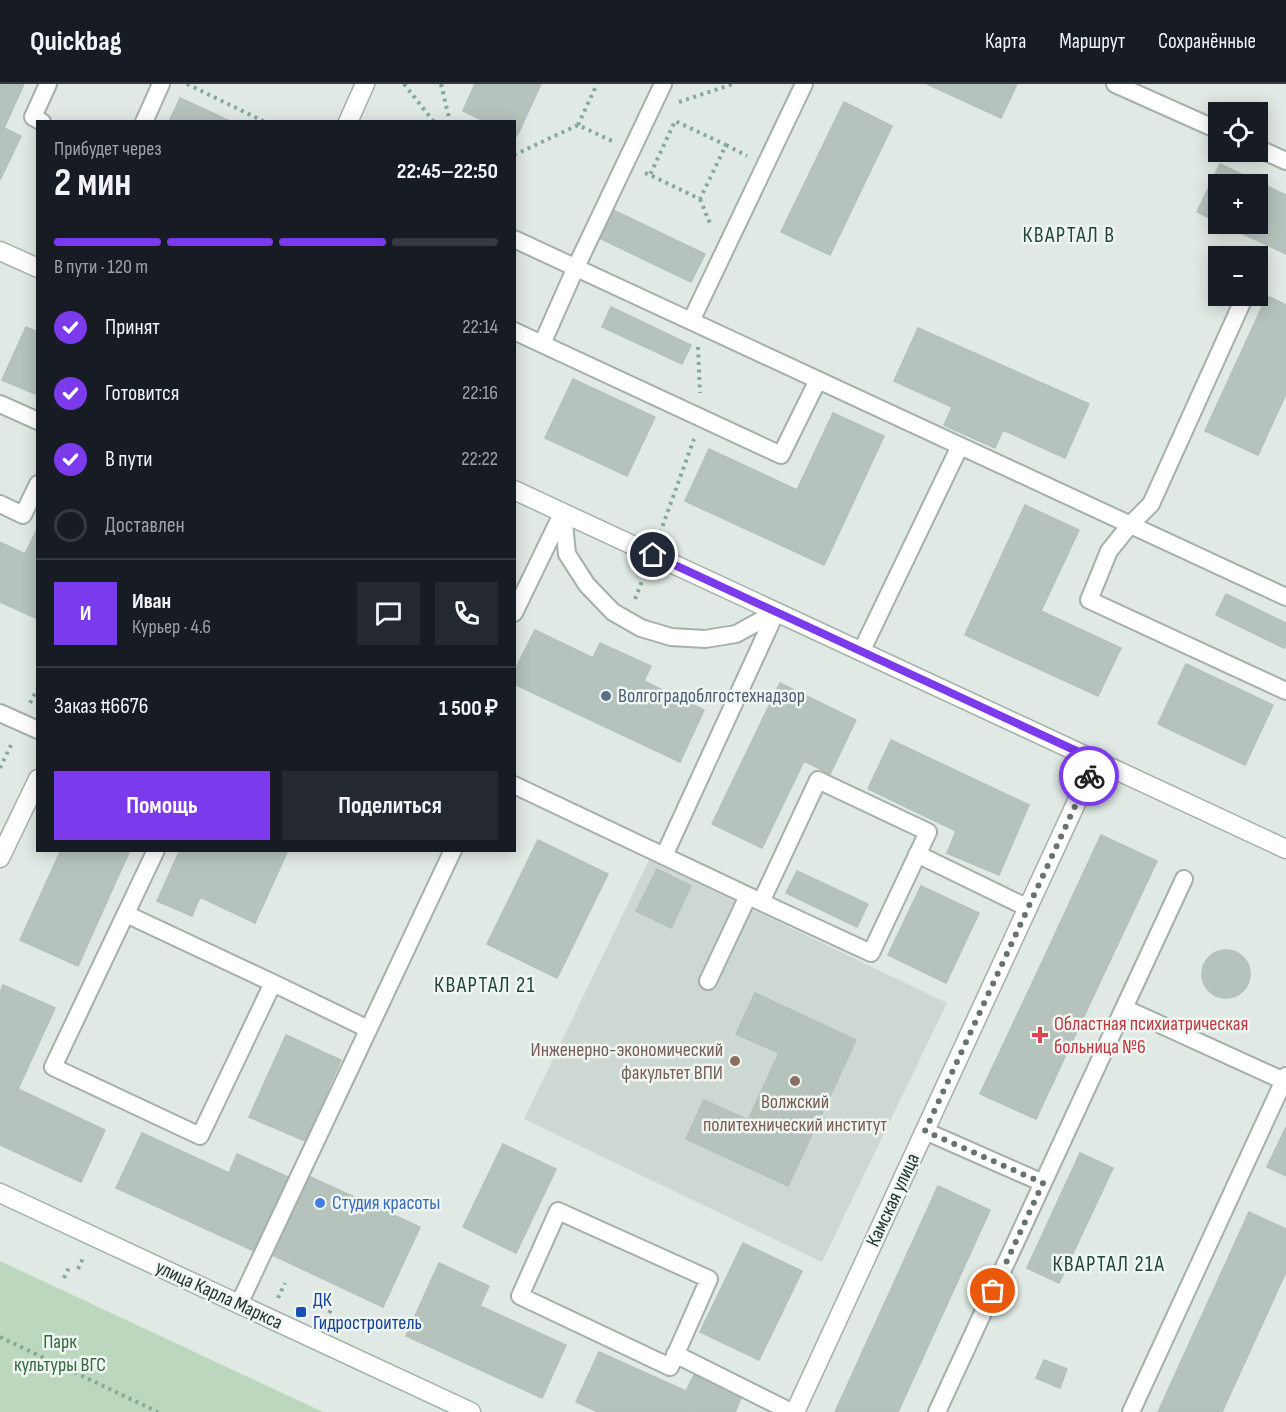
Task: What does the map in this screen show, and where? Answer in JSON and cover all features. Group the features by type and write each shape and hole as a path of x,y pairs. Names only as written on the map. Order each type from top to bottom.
{"street":[{"path":"349,120 365,84"},
{"path":"0,251 36,267"},
{"path":"516,491 1286,849"},
{"name":"Камская улица","path":"793,1412 1096,760"},
{"path":"0,858 36,783"},
{"name":"улица Карла Маркса","path":"0,1193 471,1412"}],"lane":[{"path":"38,120 33,117 48,84"},
{"path":"145,120 161,84"},
{"path":"542,344 663,84"},
{"path":"692,321 804,84"},
{"path":"1115,84 1144,90 1208,125"},
{"path":"1268,153 1286,161"},
{"path":"516,240 1286,597"},
{"path":"1240,306 1151,504 1109,550 1089,600 1286,691"},
{"path":"516,332 781,455 818,380"},
{"path":"0,404 36,420"},
{"path":"861,652 960,446"},
{"path":"0,504 23,515 36,488"},
{"path":"516,609 563,513"},
{"path":"563,513 567,554 587,585 614,612 641,628 671,637 705,639 736,634 776,612"},
{"path":"664,856 776,612"},
{"path":"0,713 36,729"},
{"path":"516,786 754,899 871,953 927,832 818,780 754,899 708,981"},
{"path":"155,852 53,1067 200,1136 273,983"},
{"path":"239,1304 452,852"},
{"path":"917,854 1028,908"},
{"path":"937,1412 1184,879"},
{"path":"126,914 368,1029"},
{"path":"1124,1008 1285,1079 1131,1412"},
{"path":"925,1131 1043,1183"},
{"path":"558,1211 709,1280 675,1354 670,1368 520,1296 558,1211"},
{"path":"675,1354 793,1412"}],"path":[{"path":"187,84 261,120"},
{"path":"405,84 432,120"},
{"path":"441,84 450,120"},
{"path":"516,154 578,125 597,84"},
{"path":"673,104 733,84"},
{"path":"675,121 726,145 700,199 650,175 675,121"},
{"path":"578,125 632,150"},
{"path":"627,619 645,573"},
{"path":"64,1278 70,1265"},
{"path":"276,1301 285,1283"},
{"path":"325,1324 333,1305"},
{"path":"0,1337 158,1412"}],"shaded area":[{"name":"Инженерно-экономический факультет ВПИ","path":"649,860 947,1003 822,1262 524,1119"}],"green space":[{"name":"Парк культуры ВГС","path":"0,1261 323,1412 0,1412"}],"building":[{"path":"0,84 24,84 4,128 21,136 0,180"},
{"path":"475,84 541,84 517,136 516,120 482,120 463,111"},
{"path":"927,84 1017,84 1001,118"},
{"path":"180,98 228,120 170,120"},
{"path":"844,102 892,126 830,255 781,232"},
{"path":"1220,164 1241,174 1215,174"},
{"path":"1268,187 1286,195 1286,254 1243,234 1268,234"},
{"path":"1208,189 1208,217 1197,212"},
{"path":"611,209 705,254 691,282 597,237"},
{"path":"1268,296 1286,305 1286,394 1258,455 1205,431 1262,306 1268,306"},
{"path":"611,307 691,345 682,364 602,327"},
{"path":"26,327 36,331 36,394 2,380"},
{"path":"918,328 1089,404 1065,458 1003,430 995,448 944,425 952,407 894,381"},
{"path":"573,379 655,417 627,476 545,438"},
{"path":"833,413 884,436 824,565 685,501 709,449 797,490"},
{"path":"1025,505 1079,530 1041,611 1121,648 1098,696 965,635"},
{"path":"36,531 36,618 0,602 0,542 25,554"},
{"path":"1226,594 1286,623 1284,648 1216,615"},
{"path":"535,630 593,658 600,643 651,666 644,681 704,710 680,762 516,685 516,668"},
{"path":"1186,664 1273,705 1245,765 1158,724"},
{"path":"780,683 856,720 830,774 804,761 762,848 712,824"},
{"path":"891,740 1029,805 956,831 868,789"},
{"path":"1029,805 999,875 947,853 956,831"},
{"path":"1101,835 1157,861 1099,984 1044,958"},
{"path":"538,840 608,874 557,978 487,944"},
{"path":"60,852 129,852 78,966 20,940"},
{"path":"179,852 287,852 255,923 200,897 192,916 157,901"},
{"path":"657,869 691,886 671,928 636,911"},
{"path":"797,871 868,904 857,927 786,893"},
{"path":"921,886 979,913 946,983 888,955"},
{"path":"1226,950 1243,957 1250,974 1243,991 1226,998 1209,991 1202,974 1209,957"},
{"path":"1044,958 1099,984 1036,1119 980,1094"},
{"path":"3,985 55,1008 18,1089 0,1096 0,993"},
{"path":"755,993 856,1040 788,1186 686,1139 704,1100 748,1120 779,1053 736,1034"},
{"path":"286,1035 341,1060 305,1141 249,1117"},
{"path":"18,1089 105,1130 81,1182 0,1145 0,1096"},
{"path":"1286,1127 1286,1176 1267,1167"},
{"path":"142,1133 229,1173 237,1154 288,1177 254,1251 116,1188"},
{"path":"503,1144 556,1169 516,1253 463,1227"},
{"path":"1080,1153 1113,1168 1059,1283 1027,1268"},
{"path":"306,1175 420,1227 383,1307 270,1254"},
{"path":"938,1186 990,1210 898,1412 835,1412"},
{"path":"1249,1212 1286,1229 1286,1272 1222,1412 1158,1412"},
{"path":"743,1243 802,1271 759,1360 700,1332"},
{"path":"439,1263 489,1286 480,1306 566,1345 542,1398 406,1336"},
{"path":"599,1352 686,1391 694,1412 598,1412 576,1402"},
{"path":"1044,1360 1067,1369 1060,1388 1036,1378"},
{"path":"694,1375 742,1396 735,1412 694,1412 686,1391"}],"way so far":[{"path":"993,1291 1043,1183 925,1131 1089,776"}],"place":[{"name":"Волгоградоблгостехнадзор","path":"606,696"},
{"name":"Областная психиатрическая больница №6","path":"1040,1035"},
{"name":"Инженерно-экономический факультет ВПИ","path":"735,1061"},
{"name":"Волжский политехнический институт","path":"795,1081"},
{"name":"Студия красоты","path":"320,1203"},
{"name":"ДК Гидростроитель","path":"301,1312"}],"district":[{"name":"КВАРТАЛ В","path":"1069,235"},
{"name":"КВАРТАЛ 21","path":"485,985"},
{"name":"КВАРТАЛ 21А","path":"1109,1264"}],"route":[{"path":"653,555 1096,760 1089,776"}]}
